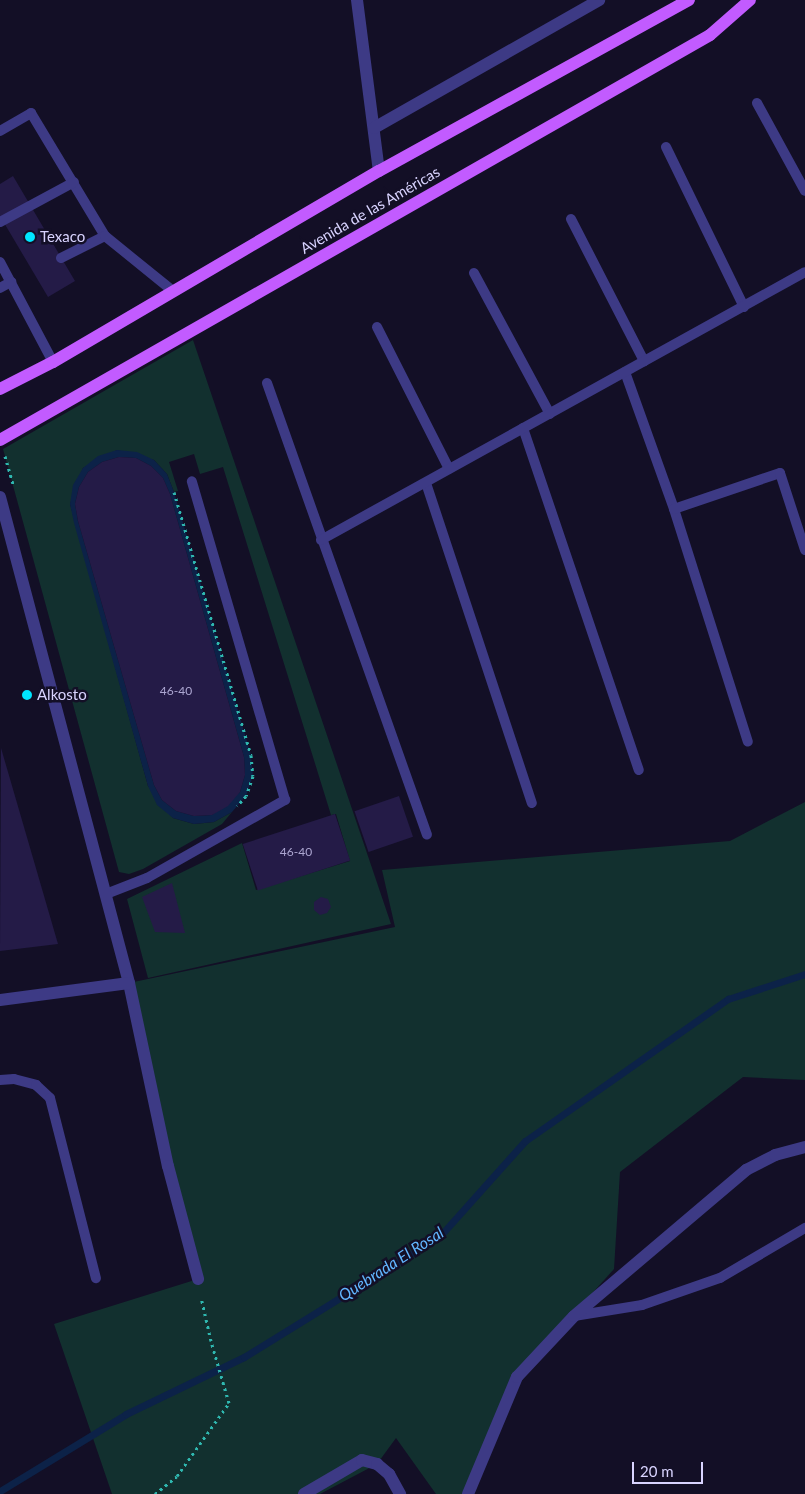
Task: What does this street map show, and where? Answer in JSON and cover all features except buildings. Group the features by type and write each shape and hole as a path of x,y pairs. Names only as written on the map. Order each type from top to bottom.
{"main road":[{"name":"Avenida de las Américas","path":"0,389 53,362 379,171 689,0"},
{"name":"Avenida de las Américas","path":"0,440 710,35 750,0"}],"street":[{"path":"357,0 379,171"},
{"path":"374,128 599,0"},
{"path":"0,497 129,983 168,1166 198,1279"},
{"path":"0,1000 129,983"},
{"path":"468,1494 517,1377 574,1316 746,1170 775,1155 805,1147"},
{"path":"304,1494 362,1460 377,1464 389,1474 400,1494"}],"lane":[{"path":"757,103 805,191"},
{"path":"0,131 32,113 105,236 173,292"},
{"path":"666,147 744,306"},
{"path":"0,222 74,182"},
{"path":"571,219 644,361"},
{"path":"61,258 105,236"},
{"path":"0,262 53,362"},
{"path":"321,540 805,272"},
{"path":"474,273 550,414"},
{"path":"0,288 10,282"},
{"path":"377,327 449,469"},
{"path":"625,372 674,509 748,742"},
{"path":"267,383 321,540 427,834"},
{"path":"523,428 639,770"},
{"path":"674,509 780,473 805,550"},
{"path":"106,894 146,878 285,800 192,481"},
{"path":"426,482 532,803"},
{"path":"0,1080 14,1079 36,1085 50,1098 96,1278"},
{"path":"574,1316 642,1305 720,1278 805,1228"}],"path":[{"path":"174,492 250,755 253,776 246,796 232,812"},
{"path":"207,624 212,623"},
{"path":"155,1494 178,1476 229,1403 211,1342 198,1279"}],"green space":[{"path":"193,340 391,924 148,978 127,899 242,843 256,890 350,861 336,814 331,815 223,467 200,474 194,454 169,462 178,491 174,492 167,474 154,460 117,450 83,468 70,504 148,786 173,818 194,824 214,822 232,812 222,824 143,869 129,874 119,872 3,449"},
{"path":"805,802 805,1080 743,1077 620,1172 614,1269 525,1368 469,1494 436,1494 396,1438 377,1464 320,1494 112,1494 54,1324 198,1279 129,983 395,927 382,870 730,841"}],"water":[{"path":"117,450 137,452 154,460 167,474 174,492 251,755 253,776 246,796 232,812 214,822 194,824 173,818 157,805 148,786 70,504 73,485 83,468 98,456","holes":["119,457 136,458 151,466 163,478 170,494 244,757 245,775 240,792 212,815 194,816 176,811 162,800 154,785 78,521 75,504 79,487 88,472 102,462"]}],"waterway":[{"name":"Quebrada El Rosal","path":"0,1491 126,1414 244,1357 440,1236 525,1141 728,999 805,974"}],"place":[{"name":"Texaco","path":"30,237"},
{"name":"Alkosto","path":"27,695"}]}
